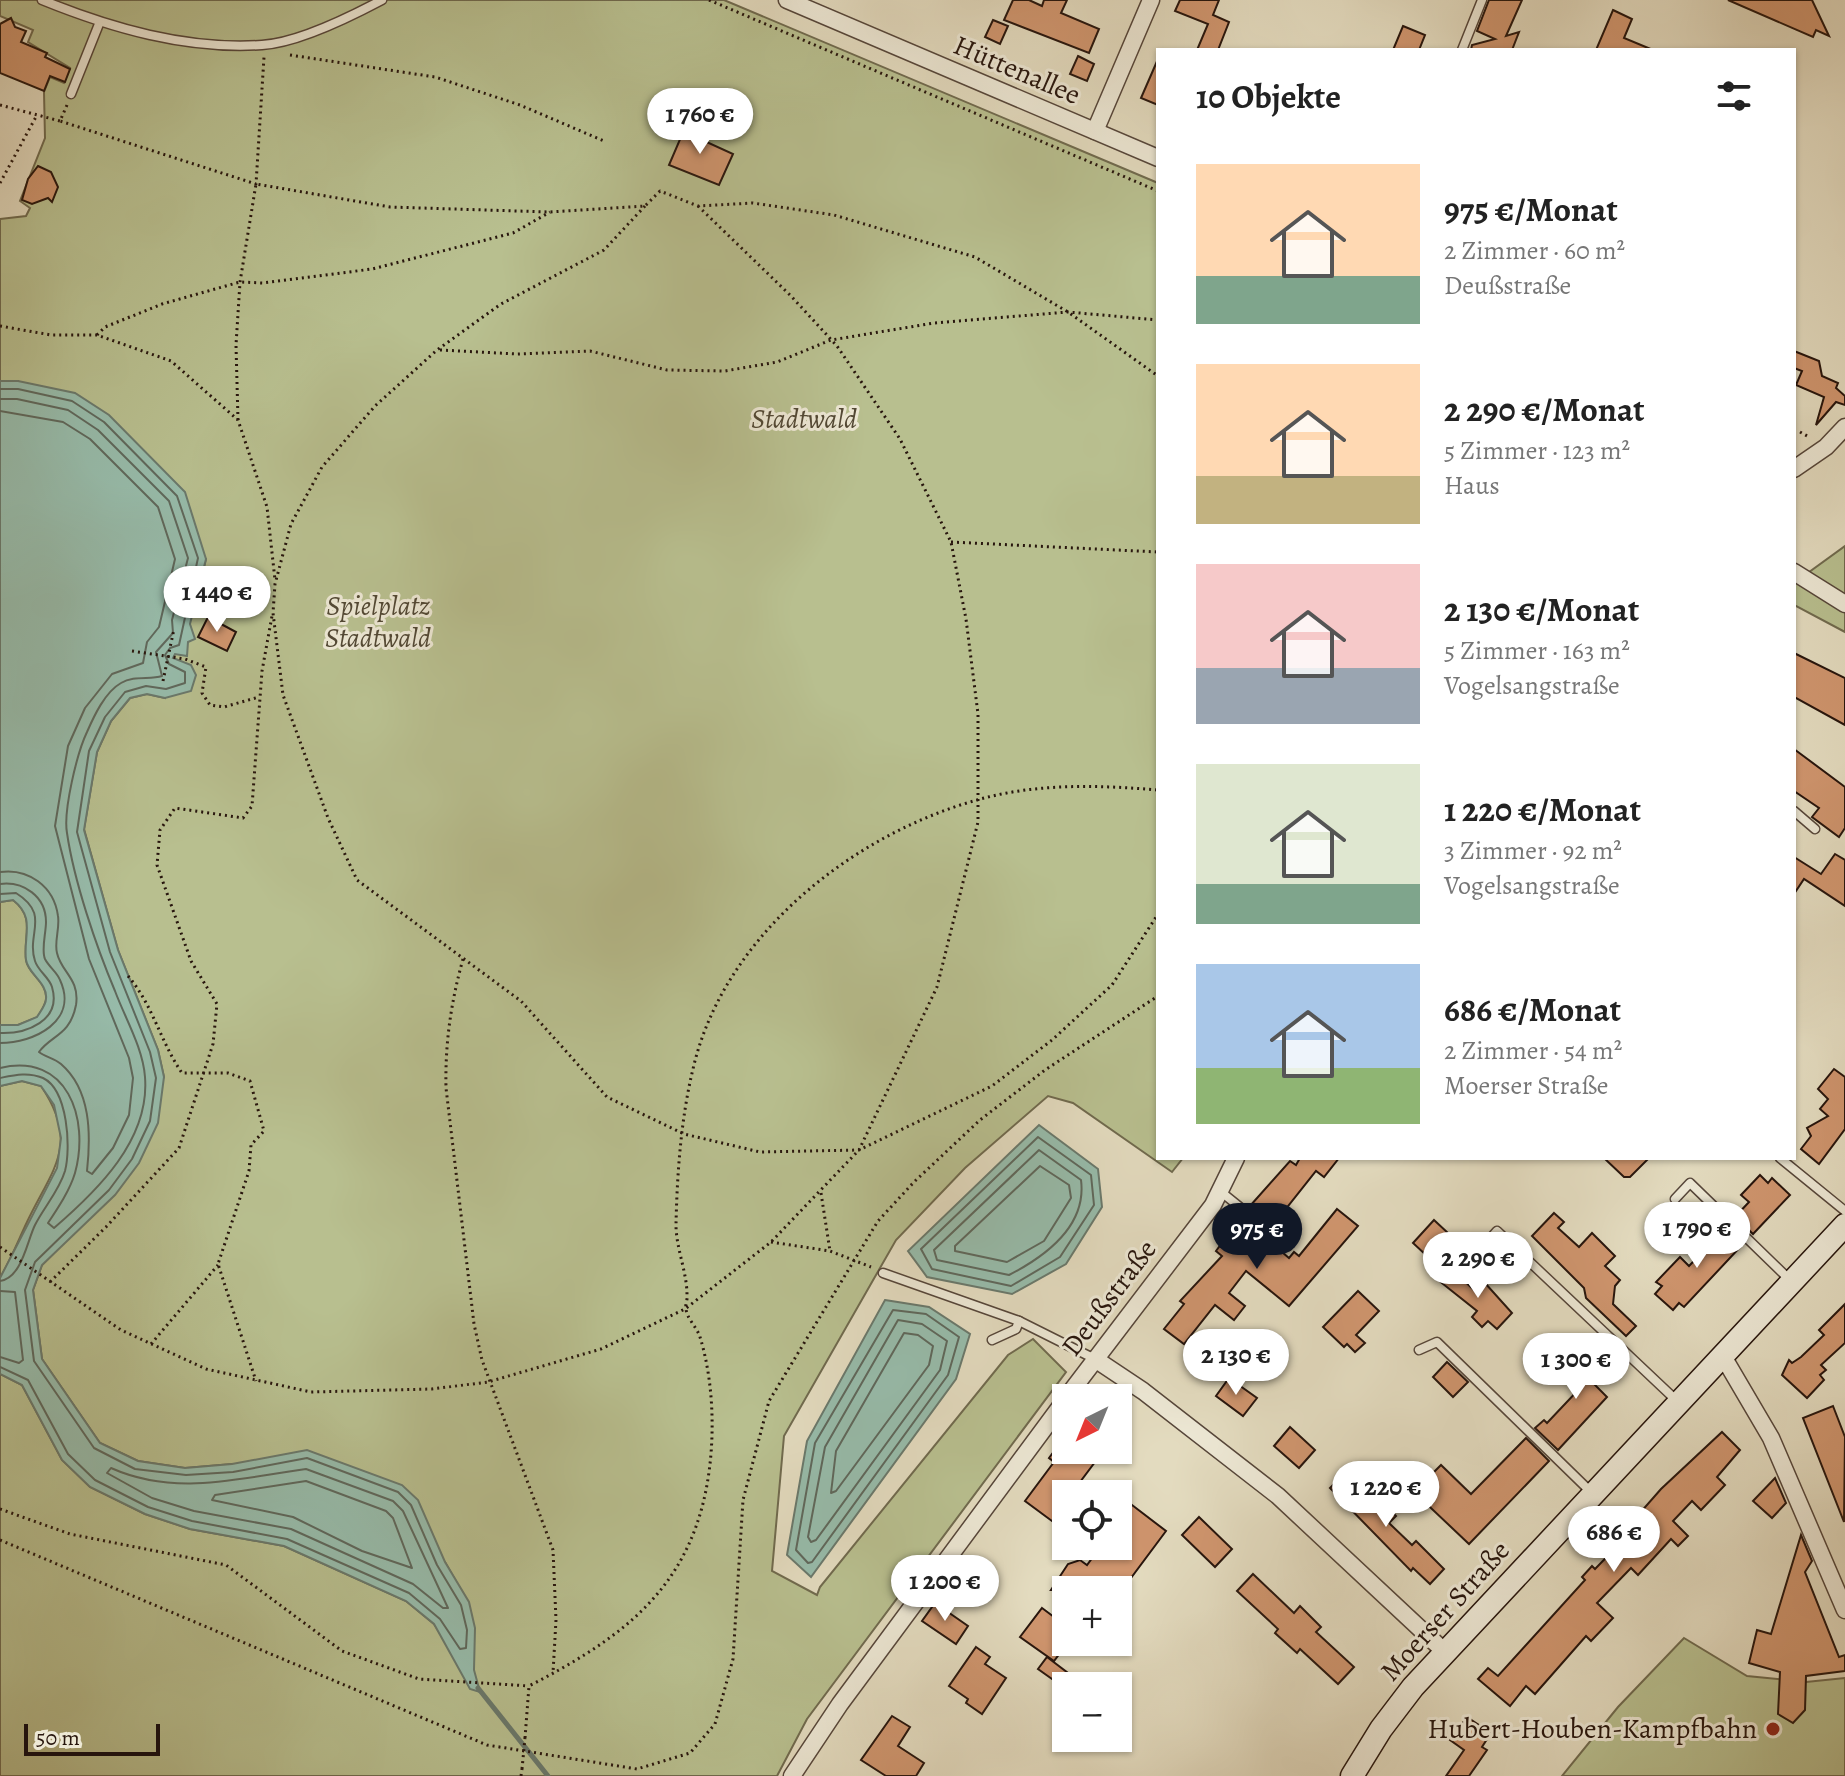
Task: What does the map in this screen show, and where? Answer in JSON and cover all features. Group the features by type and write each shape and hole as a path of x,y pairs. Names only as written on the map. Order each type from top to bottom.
{"main road":[{"name":"Moerser Straße","path":"1352,1776 1381,1729 1445,1652 1724,1358 1845,1225"}],"street":[{"name":"Hüttenallee","path":"787,0 1156,157"},
{"name":"Hüttenallee","path":"1095,131 1151,0"},
{"path":"1796,468 1826,447 1845,427"},
{"path":"1826,447 1845,448"},
{"path":"1796,573 1845,604"},
{"name":"Deußstraße","path":"1076,1384 1220,1191 1235,1160"},
{"path":"1724,1358 1771,1438 1810,1543 1845,1610"},
{"path":"1095,1359 1143,1391 1278,1496 1445,1652"},
{"name":"Deußstraße","path":"792,1776 840,1704 1052,1417"}],"lane":[{"path":"42,0 99,24 216,44 265,45 330,25 382,0"},
{"path":"1463,48 1482,0"},
{"path":"71,94 99,24"},
{"path":"1796,813 1815,829"},
{"path":"1782,1160 1845,1211"},
{"path":"1675,1199 1690,1183 1793,1282"},
{"path":"1220,1191 1288,1246"},
{"path":"1466,1266 1497,1231 1680,1404"},
{"path":"883,1273 1019,1321 1095,1359"},
{"path":"992,1340 1016,1329 1019,1321"},
{"path":"1419,1350 1437,1342 1594,1495"}],"path":[{"path":"709,0 1156,190"},
{"path":"277,41 287,54 435,77 520,105 604,141"},
{"path":"49,1282 106,1227 179,1148 213,1044 217,1004 191,961 157,865 160,830 175,808 243,818 252,806 260,697 275,584 267,507 238,420 236,345 240,282 256,184 265,45"},
{"path":"60,121 71,94"},
{"path":"0,105 60,121 256,184 390,207 550,212 645,206"},
{"path":"0,183 37,115"},
{"path":"0,1247 121,1330 206,1369 311,1392 349,1394 488,1382 601,1349 685,1309 771,1242 859,1150 937,987 978,822 978,714 951,542 900,439 831,340 698,206 660,191 604,250 501,304 437,350 375,406 322,467 291,524 275,584"},
{"path":"698,206 753,203 834,215 975,257 1068,312 1156,375"},
{"path":"97,335 105,327 162,304 240,282 263,283 372,269 513,233 550,212"},
{"path":"437,350 517,354 590,351 667,370 725,371 777,362 831,340 934,323 1068,312 1156,320"},
{"path":"0,326 51,335 97,335 171,361 238,420"},
{"path":"951,542 1156,552"},
{"path":"273,613 283,695 328,818 357,880 521,1001 607,1097 684,1134 760,1152 859,1150 992,1086 1052,1040 1112,985 1156,917"},
{"path":"163,681 174,629"},
{"path":"132,651 168,656 206,667 202,693 210,705 232,705 260,697"},
{"path":"0,1509 70,1534 226,1565 342,1651 419,1679 492,1681 529,1686 595,1651 652,1603 680,1558 701,1512 709,1468 711,1395 699,1335 685,1309 688,1297 676,1228 693,1068 717,1003 748,952 779,914 827,875 908,826 978,799 1082,784 1156,790"},
{"path":"464,958 451,1003 445,1049 446,1088 474,1324 488,1382 504,1414 553,1550 556,1620 553,1673"},
{"path":"128,976 148,1004 169,1055 182,1073 228,1073 250,1081 264,1131 251,1145 249,1171 218,1264 151,1344"},
{"path":"0,1540 487,1745 637,1769 690,1753 715,1724 733,1659 743,1500 769,1401 878,1221 980,1120 1045,1070 1156,997"},
{"path":"821,1193 830,1251"},
{"path":"771,1242 830,1251 883,1273"},
{"path":"0,1253 6,1250"},
{"path":"218,1264 256,1381"},
{"path":"521,1776 529,1686"}],"green space":[{"name":"Stadtwald","path":"0,0 724,0 1156,182 1156,1160 1181,1160 1172,1172 1073,1103 1048,1096 965,1168 896,1240 784,1436 772,1571 817,1595 820,1587 1008,1355 1033,1339 1066,1372 1057,1384 1052,1384 1052,1391 807,1719 777,1776 0,1776 0,1374 22,1385 62,1460 90,1487 145,1514 190,1529 284,1546 406,1601 434,1624 452,1652 469,1604 445,1562 232,1464 185,1468 138,1461 100,1443 42,1359 33,1290 42,1265 56,1251 164,1077 158,1050 118,950 84,829 97,752 111,721 130,698 147,694 165,698 173,658 189,624 206,559 18,381 0,381 0,219 26,216 30,208 20,201 45,138 44,92 50,77 64,83 70,68 28,42 33,30 0,16"},
{"path":"1845,546 1845,632 1796,606 1796,582"},
{"path":"13,900 26,920 26,960 44,988 46,999 38,1017 18,1025 0,1025 0,902"},
{"path":"22,1081 41,1086 53,1107 61,1141 53,1171 0,1278 0,1086"},
{"path":"1684,1638 1747,1676 1806,1682 1845,1678 1845,1776 1562,1776 1618,1707"}],"water":[{"path":"0,381 18,381 75,393 109,415 185,492 206,559 190,624 195,639 188,642 187,656 175,654 173,658 191,665 196,675 191,691 165,698 147,694 130,698 111,721 97,752 84,830 118,950 158,1050 164,1077 158,1123 139,1163 115,1195 42,1265 33,1290 42,1359 100,1443 138,1461 185,1468 232,1464 307,1450 402,1485 418,1500 445,1562 469,1602 475,1628 474,1670 480,1692 470,1689 434,1624 406,1601 284,1546 190,1529 145,1514 90,1487 62,1460 22,1385 0,1374 0,1278 57,1168 61,1138 54,1105 41,1086 22,1081 0,1086 0,1025 18,1025 37,1017 44,1006 46,993 26,960 27,927 24,913 13,900 0,902"},
{"path":"1039,1125 1098,1169 1102,1207 1066,1264 1012,1294 927,1277 908,1251"},
{"path":"885,1300 929,1307 970,1334 956,1379 811,1577 787,1555 807,1441"}],"building":[{"path":"1013,0 1029,0 1042,6 1044,0 1067,0 1061,13 1099,29 1089,53 1004,20"},
{"path":"1180,0 1219,0 1213,15 1229,22 1219,48 1198,48 1208,24 1175,11"},
{"path":"1489,0 1522,0 1506,36 1519,32 1513,48 1471,48 1472,45 1495,39 1477,31"},
{"path":"1728,0 1812,0 1829,36 1816,30 1813,37"},
{"path":"1613,10 1632,19 1624,38 1648,48 1597,48"},
{"path":"11,18 15,27 26,31 21,42 47,53 45,57 70,69 65,82 50,76 44,91 0,73 0,24"},
{"path":"993,20 1008,26 1000,44 985,37"},
{"path":"1403,26 1425,35 1420,48 1394,48"},
{"path":"1078,56 1094,64 1087,81 1070,74"},
{"path":"1156,64 1156,104 1141,98"},
{"path":"687,123 704,130 700,139 733,154 719,185 669,165"},
{"path":"38,166 51,172 58,187 52,202 48,198 32,204 22,200 28,179"},
{"path":"1796,352 1819,361 1822,376 1838,383 1836,388 1845,396 1845,405 1836,402 1816,425 1824,397 1796,385 1802,371 1796,369"},
{"path":"208,617 236,632 227,651 198,637"},
{"path":"1796,654 1845,678 1845,725 1796,698"},
{"path":"1796,750 1845,787 1845,828 1839,837 1812,817 1819,808 1796,792"},
{"path":"1835,854 1845,860 1845,906 1804,879 1796,891 1796,858 1821,874"},
{"path":"1834,1069 1845,1077 1845,1129 1819,1164 1801,1149 1811,1136 1807,1128 1828,1116 1820,1109 1828,1099 1818,1089"},
{"path":"1299,1160 1337,1160 1324,1177 1316,1171 1273,1225 1250,1206 1290,1161 1296,1165"},
{"path":"1606,1160 1647,1160 1630,1177 1624,1177"},
{"path":"1760,1175 1768,1183 1772,1178 1790,1195 1753,1234 1735,1217 1749,1202 1741,1195"},
{"path":"1337,1209 1358,1226 1289,1306 1246,1271 1229,1293 1245,1306 1234,1320 1215,1305 1184,1344 1164,1329 1184,1304 1180,1301 1222,1256 1216,1251 1241,1217 1289,1258 1294,1252 1299,1256"},
{"path":"1554,1213 1564,1222 1558,1228 1579,1247 1592,1233 1615,1256 1605,1266 1620,1280 1615,1286 1613,1304 1636,1326 1626,1336 1586,1298 1584,1288 1532,1236"},
{"path":"1434,1220 1463,1247 1441,1269 1413,1243"},
{"path":"1716,1225 1723,1225 1743,1244 1684,1307 1679,1303 1673,1310 1655,1294 1662,1286 1656,1282 1680,1257 1689,1266 1716,1238"},
{"path":"1450,1267 1476,1292 1485,1283 1512,1313 1497,1329 1488,1321 1482,1327 1472,1317 1477,1311 1438,1280"},
{"path":"1358,1291 1379,1311 1356,1335 1365,1343 1355,1352 1347,1344 1344,1347 1323,1327"},
{"path":"1845,1304 1845,1343 1821,1365 1826,1370 1820,1375 1824,1380 1807,1398 1782,1375 1789,1360 1792,1363 1801,1357 1824,1335 1819,1330"},
{"path":"1593,1351 1606,1363 1595,1374 1600,1379 1595,1385 1607,1397 1558,1450 1535,1428 1544,1420 1547,1423 1582,1386 1561,1365 1572,1354 1582,1363"},
{"path":"1447,1362 1468,1382 1453,1397 1433,1377"},
{"path":"1229,1378 1257,1398 1243,1416 1216,1396"},
{"path":"1833,1406 1845,1437 1844,1522 1803,1418"},
{"path":"1290,1427 1315,1450 1299,1468 1274,1446"},
{"path":"1722,1432 1740,1450 1717,1477 1725,1485 1701,1510 1692,1501 1673,1521 1688,1536 1678,1546 1671,1539 1638,1575 1631,1568 1597,1603 1613,1618 1591,1641 1586,1636 1535,1694 1526,1686 1510,1706 1478,1679 1488,1668 1498,1676 1585,1580 1582,1577 1592,1566 1595,1569 1629,1534 1625,1530 1661,1489"},
{"path":"1526,1438 1549,1461 1469,1544 1414,1492 1441,1465 1471,1494"},
{"path":"1053,1464 1094,1464 1082,1480 1052,1480 1052,1521 1025,1501"},
{"path":"1345,1473 1381,1508 1385,1505 1396,1516 1389,1523 1412,1545 1416,1541 1444,1569 1430,1584 1413,1568 1411,1571 1330,1488"},
{"path":"1775,1478 1786,1503 1772,1518 1753,1501"},
{"path":"1132,1505 1166,1531 1132,1577 1060,1576 1068,1564 1080,1560 1087,1565 1091,1560 1132,1560"},
{"path":"1199,1517 1232,1549 1215,1567 1182,1535"},
{"path":"1801,1535 1812,1561 1805,1572 1839,1657 1845,1655 1845,1671 1806,1676 1805,1710 1793,1723 1778,1714 1780,1672 1749,1663 1757,1630 1771,1634"},
{"path":"1253,1574 1294,1613 1300,1606 1321,1627 1316,1632 1354,1667 1338,1684 1300,1649 1297,1653 1275,1633 1278,1629 1237,1591"},
{"path":"935,1603 968,1626 956,1644 922,1621"},
{"path":"1042,1608 1052,1616 1052,1656 1058,1656 1054,1661 1020,1637"},
{"path":"976,1647 990,1657 985,1664 1006,1678 982,1714 949,1686"},
{"path":"1047,1657 1067,1672 1052,1672 1052,1679 1038,1669"},
{"path":"892,1716 910,1727 898,1746 924,1763 916,1776 886,1776 861,1760"},
{"path":"1467,1717 1491,1733 1482,1747 1487,1750 1469,1776 1446,1776 1464,1750 1450,1740"}],"waterway":[{"path":"478,1688 548,1776"}],"place":[{"name":"Hubert-Houben-Kampfbahn","path":"1773,1729"}],"park label":[{"name":"Spielplatz Stadtwald","path":"378,622"}]}
